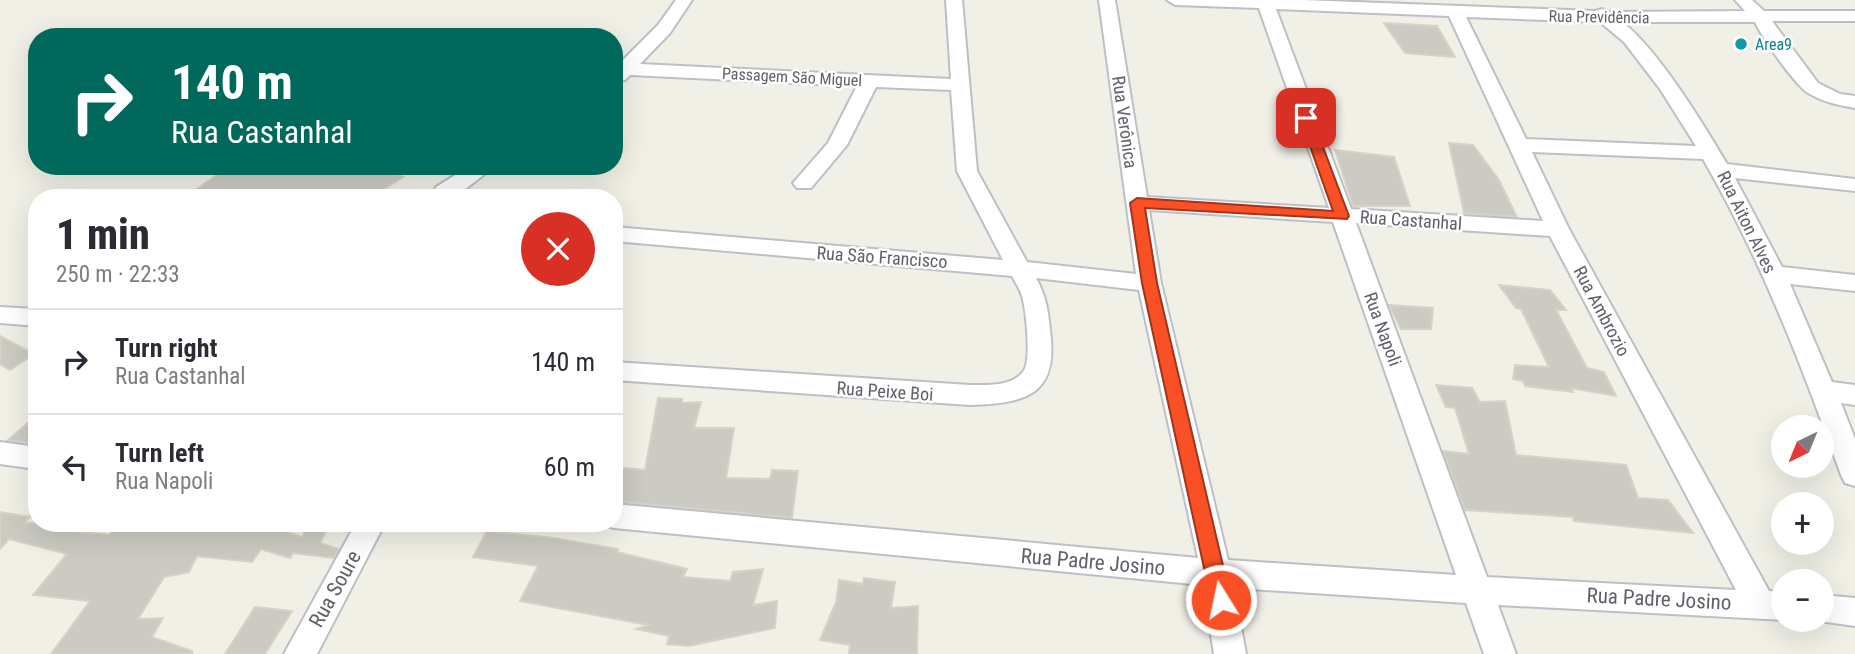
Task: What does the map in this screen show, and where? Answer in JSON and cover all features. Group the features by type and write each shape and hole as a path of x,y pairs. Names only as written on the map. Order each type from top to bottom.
{"street":[{"path":"623,71 664,29 684,0"},
{"name":"Rua Peixe Boi","path":"623,372 911,393 997,394 1020,388 1035,377 1041,355 1034,296 967,171 954,0"},
{"name":"Rua Verônica","path":"1107,0 1149,283 1216,573 1230,654"},
{"name":"Rua Previdência","path":"1175,0 1400,5 1456,13 1605,17 1762,19 1855,16"},
{"name":"Rua Aiton Alves","path":"1590,0 1628,36 1655,69 1716,161 1773,274 1824,390 1855,475"},
{"path":"1743,0 1762,19 1811,87 1824,95 1855,102"},
{"name":"Rua Napoli","path":"1266,4 1500,654"},
{"name":"Rua Ambrozio","path":"1456,13 1558,229 1771,605"},
{"name":"Passagem São Miguel","path":"623,74 959,85"},
{"path":"804,183 838,145 869,81"},
{"path":"1519,145 1716,161 1855,185"},
{"path":"448,189 470,175"},
{"name":"Rua Castanhal","path":"1137,203 1558,229"},
{"name":"Rua São Francisco","path":"623,235 1016,266 1149,283"},
{"path":"1773,274 1855,283"},
{"path":"0,315 28,317"},
{"path":"1824,390 1855,395"},
{"path":"0,453 28,457"},
{"name":"Rua Padre Josino","path":"623,517 1216,573 1771,605"},
{"name":"Rua Soure","path":"300,654 366,532"},
{"path":"1834,610 1855,612"}],"building":[{"path":"1384,23 1437,26 1455,57 1405,53"},
{"path":"1449,143 1473,145 1499,180 1517,217 1464,213"},
{"path":"1335,150 1394,157 1410,206 1353,206"},
{"path":"217,175 403,177 384,189 197,189"},
{"path":"1499,285 1550,290 1566,310 1556,310 1587,368 1604,372 1616,396 1571,388 1573,392 1525,386 1523,381 1513,379 1515,365 1549,367 1521,309 1516,308"},
{"path":"1389,305 1433,308 1431,329 1401,329"},
{"path":"0,336 28,351 28,358 10,370 0,364"},
{"path":"1436,385 1472,388 1480,402 1505,401 1516,455 1626,465 1638,498 1668,500 1693,533 1574,521 1573,517 1465,510 1443,451 1469,454 1455,408 1446,407"},
{"path":"658,398 682,399 682,403 701,402 694,428 734,428 726,478 770,479 772,470 798,471 792,518 623,502 623,468 645,470"},
{"path":"28,423 28,443 8,440"},
{"path":"0,512 28,517 24,523 28,523 28,532 110,535 112,532 287,532 302,537 305,532 326,532 320,543 339,549 334,558 293,553 290,558 261,549 252,562 197,556 189,572 164,577 138,619 163,618 152,637 192,651 192,654 51,654 90,601 33,595 67,554 9,539 0,549"},
{"path":"486,532 496,532 618,549 617,552 687,569 683,577 730,581 733,572 763,569 753,605 777,601 775,628 689,646 667,644 669,636 636,629 648,625 520,601 538,566 473,557"},
{"path":"864,578 895,582 891,608 918,606 917,654 849,654 850,645 820,640 836,602 839,580 863,584"},
{"path":"255,607 292,611 265,654 225,654"}],"place":[{"name":"Area9","path":"1741,44"}],"route":[{"path":"1221,600 1149,283 1137,203 1342,216 1306,118"}]}
